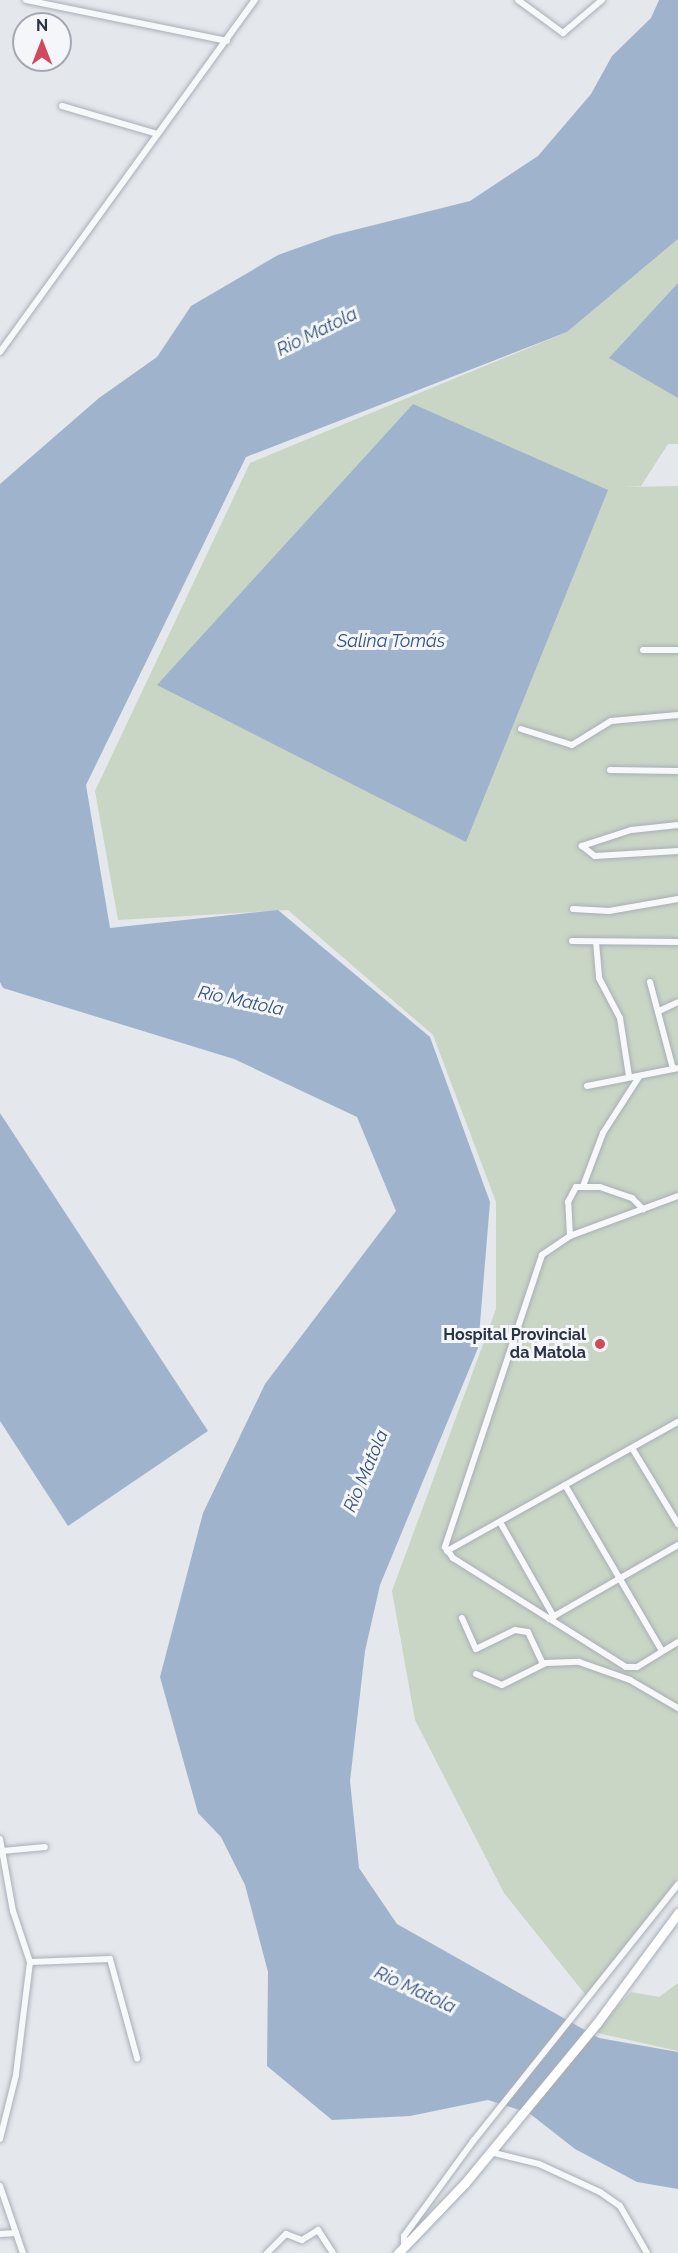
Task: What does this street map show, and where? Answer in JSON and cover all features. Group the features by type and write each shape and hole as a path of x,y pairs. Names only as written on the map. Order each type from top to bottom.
{"main road":[{"path":"401,2250 490,2152 597,2023 678,1913"}],"street":[{"path":"26,0 227,41"},
{"path":"0,352 255,0"},
{"path":"518,0 562,33 602,0"},
{"path":"63,106 157,134"},
{"path":"643,650 678,650"},
{"path":"521,729 567,745 611,721 678,715"},
{"path":"610,770 678,771"},
{"path":"678,825 631,830 582,846 595,856 678,851"},
{"path":"573,909 609,911 678,899"},
{"path":"572,941 678,942"},
{"path":"596,942 599,978 620,1018 629,1076"},
{"path":"587,1086 676,1068 650,982"},
{"path":"659,1011 678,1002"},
{"path":"584,1186 603,1133 639,1077"},
{"path":"570,1236 569,1198 574,1188 584,1186 632,1198 643,1209"},
{"path":"447,1551 446,1538 536,1266 542,1255 570,1236 678,1196"},
{"path":"447,1551 678,1422"},
{"path":"632,1448 678,1524"},
{"path":"565,1485 662,1651"},
{"path":"500,1522 552,1618"},
{"path":"552,1618 678,1545"},
{"path":"447,1551 626,1667 678,1642"},
{"path":"462,1618 476,1649 515,1630 528,1632 543,1664"},
{"path":"476,1674 502,1685 543,1664 595,1667 678,1708"},
{"path":"0,1839 7,1883 30,1962 16,2075 0,2139"},
{"path":"2,1851 45,1847"},
{"path":"0,1876 7,1883"},
{"path":"401,2250 411,2226 487,2124 579,2003 678,1884"},
{"path":"30,1962 110,1959 136,2058"},
{"path":"490,2152 539,2164 600,2192 620,2206 647,2253"},
{"path":"0,2186 23,2253"},
{"path":"267,2253 286,2235 302,2240 318,2230 333,2253"},
{"path":"0,2235 16,2233"}],"green space":[{"path":"678,239 678,444 668,444 641,486 625,487 678,486 678,1878 588,1998 504,1893 415,1720 392,1591 496,1309 496,1202 433,1035 288,910 118,920 95,791 250,463 567,332"},
{"path":"678,1983 678,2051 593,2032 631,1992 659,1997"}],"water":[{"name":"Rio Matola","path":"659,0 678,0 678,239 567,332 246,457 86,785 110,928 278,910 430,1037 490,1202 478,1348 380,1585 365,1651 350,1781 359,1868 397,1924 599,2038 678,2052 678,2189 637,2182 575,2149 529,2113 488,2100 410,2116 332,2120 267,2066 268,1972 245,1885 221,1837 198,1813 160,1677 203,1513 265,1384 396,1211 357,1117 234,1059 3,988 0,982 0,484 99,398 157,357 191,306 278,255 334,235 470,201 538,156 591,94 612,56 651,18"},
{"path":"678,283 678,398 609,358"},
{"name":"Salina Tomás","path":"413,404 608,490 466,842 157,685"},
{"path":"0,1113 208,1431 68,1526 0,1421"}],"place":[{"name":"Hospital Provincial da Matola","path":"600,1344"}]}
